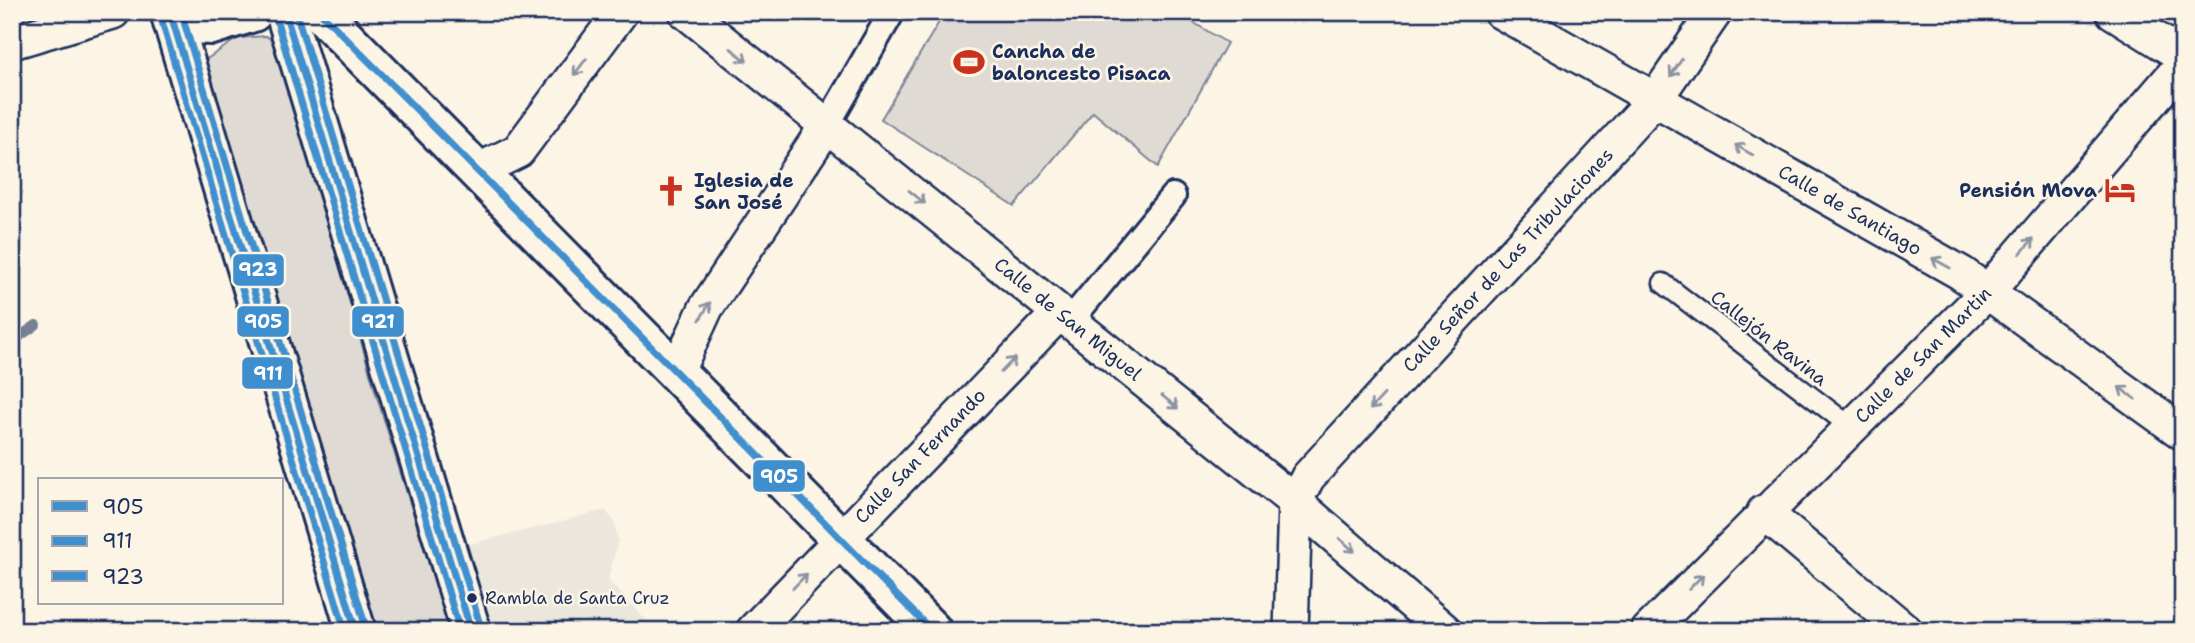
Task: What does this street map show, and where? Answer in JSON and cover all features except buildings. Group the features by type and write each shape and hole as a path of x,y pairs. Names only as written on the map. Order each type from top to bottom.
{"main road":[{"path":"253,12 212,25 171,18 356,631"},
{"path":"285,12 471,631"},
{"path":"320,12 932,631"}],"street":[{"path":"12,42 113,12"},
{"path":"477,171 518,151 621,12"},
{"name":"Calle de San Miguel","path":"686,12 1296,502 1446,631"},
{"path":"676,373 706,307 827,124 892,12"},
{"name":"Calle Señor de Las Tribulaciones","path":"1296,502 1308,477 1656,98 1715,12"},
{"path":"2113,12 2183,56"},
{"name":"Calle de Santiago","path":"1523,18 1988,291 2183,433"},
{"name":"Calle de San Martin","path":"1648,631 1764,512 1988,291 2183,64"},
{"name":"Calle San Fernando","path":"753,631 840,538 1064,317 1173,196"},
{"path":"1291,631 1296,502"},
{"path":"1764,512 1906,631"}],"lane":[{"name":"Callejón Ravina","path":"1663,283 1851,427"}],"shaded area":[{"path":"945,12 1176,12 1227,43 1158,167 1093,112 1014,206 881,119"},
{"path":"266,36 276,43 376,394 450,631 371,631 201,63 238,38"},
{"path":"605,510 614,521 618,541 608,580 656,631 492,631 467,545"}],"waterway":[{"path":"12,342 36,325"},
{"path":"12,627 14,631"}],"transit line":[{"name":"905","path":"170,12 356,631"},
{"name":"923","path":"181,12 366,628"},
{"name":"921","path":"285,12 471,631"},
{"name":"923","path":"296,12 481,628"},
{"name":"905","path":"320,12 932,631"},
{"name":"911","path":"160,15 345,631"},
{"name":"911","path":"275,15 460,631"}],"place":[{"name":"Cancha de baloncesto Pisaca","path":"969,62"},
{"name":"Pensión Mova","path":"2120,190"},
{"name":"Iglesia de San José","path":"671,191"},
{"name":"Rambla de Santa Cruz","path":"472,598"}]}
